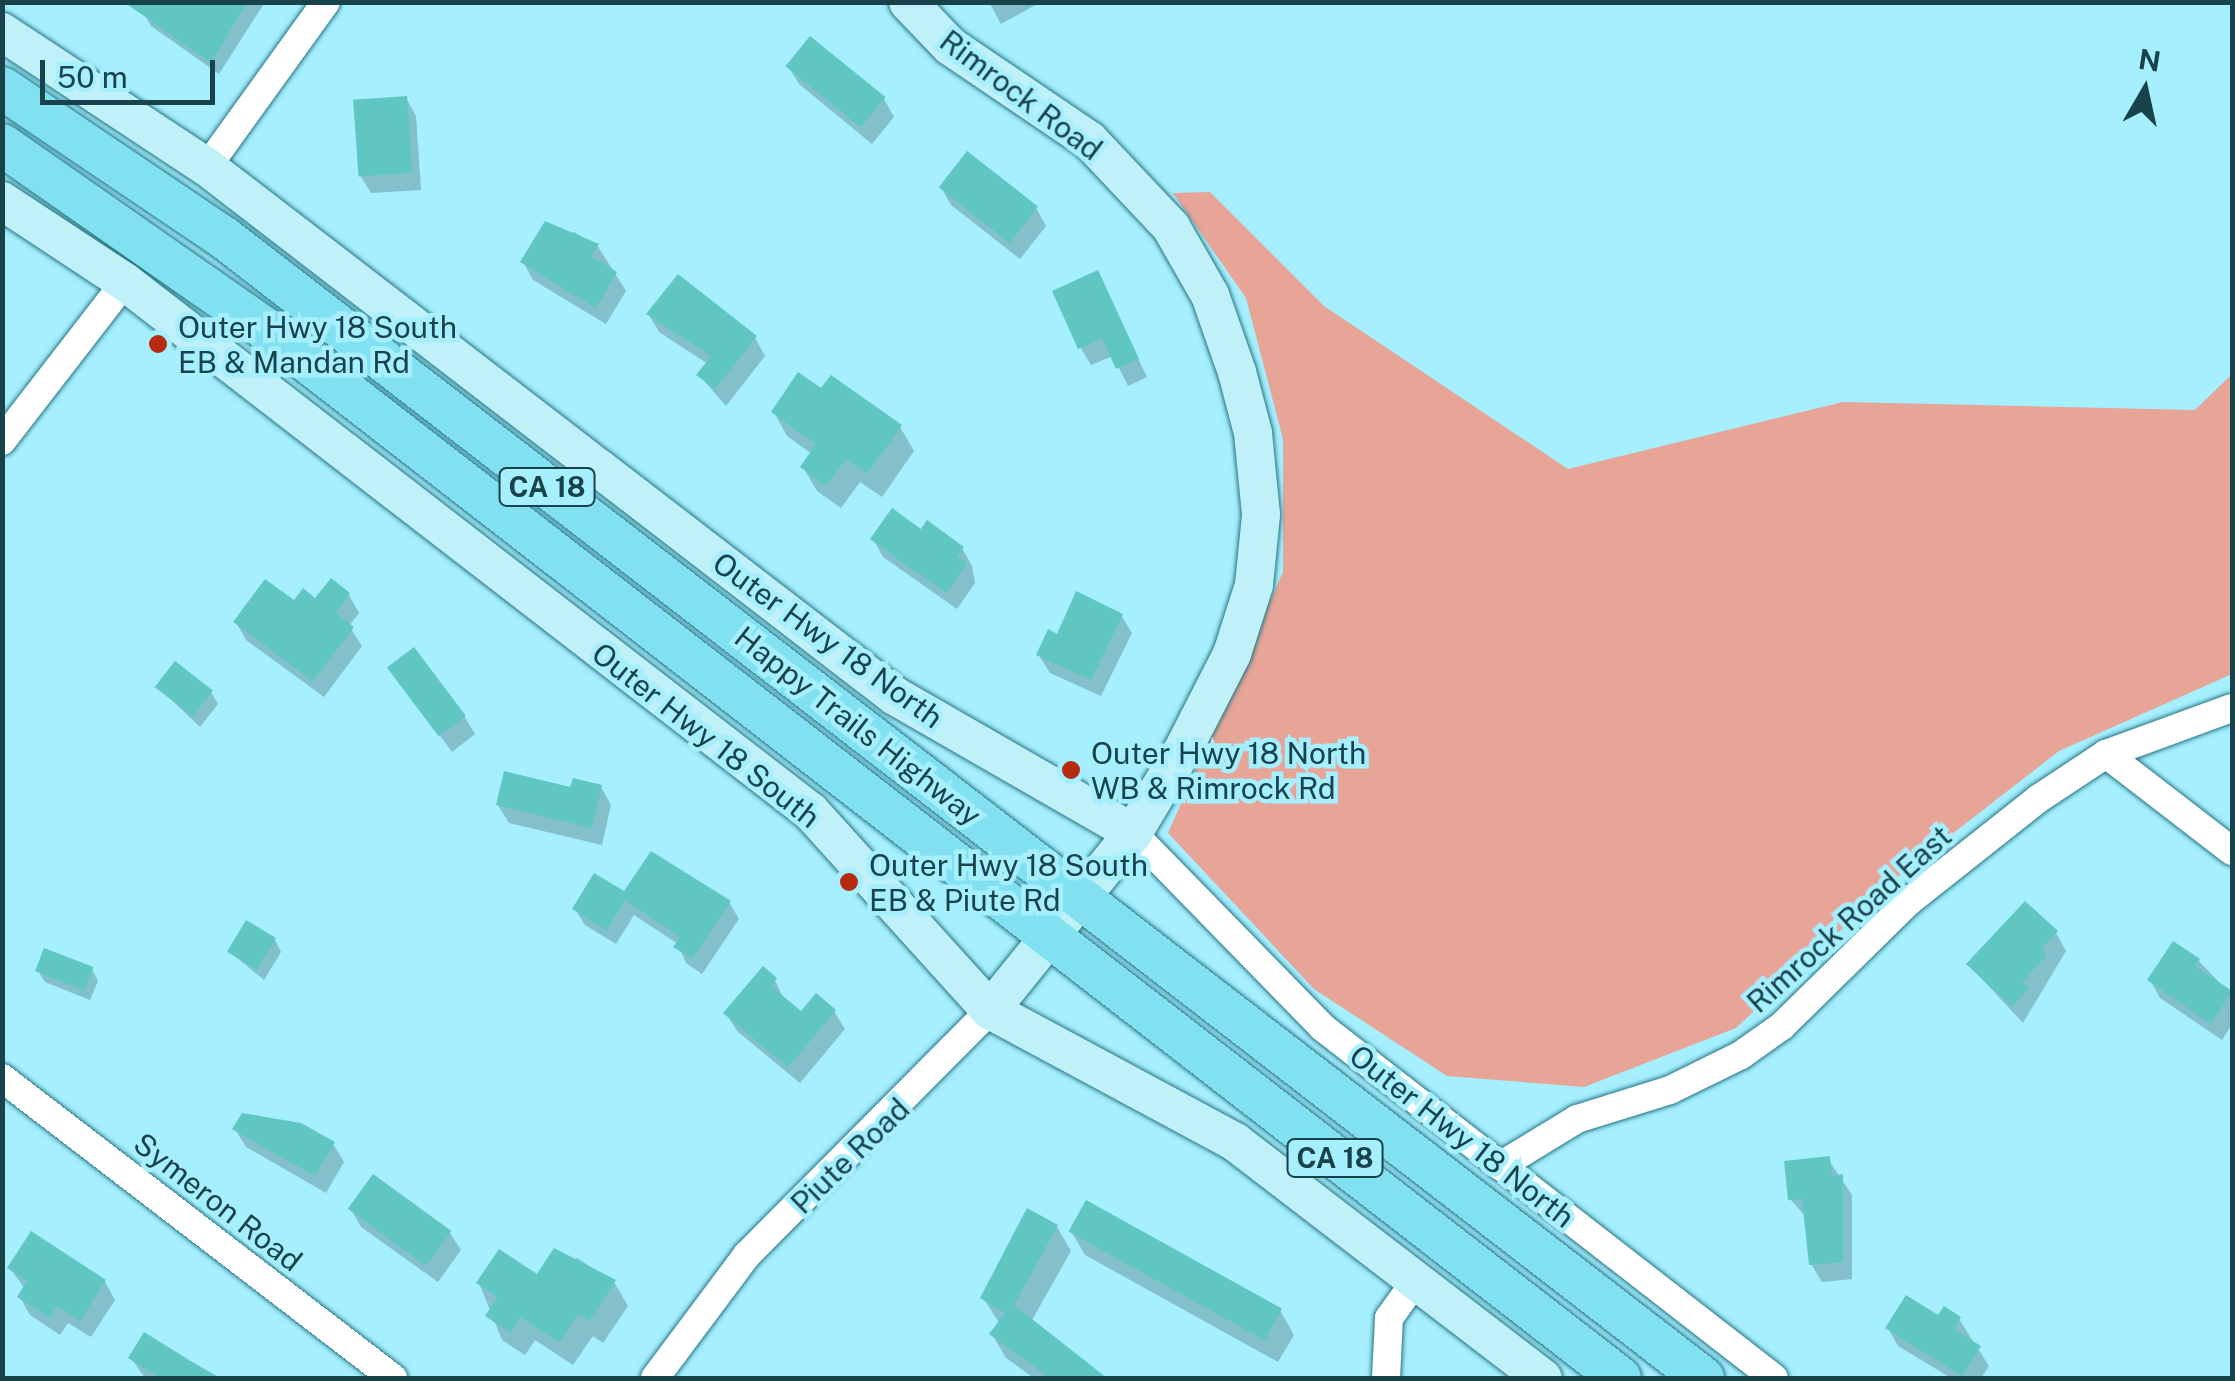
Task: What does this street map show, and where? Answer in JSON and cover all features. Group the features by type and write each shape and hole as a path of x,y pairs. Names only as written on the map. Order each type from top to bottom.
{"main road":[{"name":"Happy Trails Highway","path":"2,88 224,237 1703,1378"},
{"name":"Happy Trails Highway","path":"2,145 279,340 1620,1378"}],"street":[{"path":"207,167 326,2"},
{"name":"Rimrock Road","path":"908,2 950,46 1088,140 1171,227 1210,295 1253,433 1261,515 1254,585 1232,654 1133,833 1050,937"},
{"name":"Outer Hwy 18 North","path":"2,32 207,167 895,696 1133,833 1322,1026 1774,1378"},
{"name":"Outer Hwy 18 South","path":"2,202 125,282 811,812 990,1010 1234,1142 1544,1378"},
{"path":"2,442 125,282"},
{"name":"Rimrock Road East","path":"1500,1166 1577,1118 1670,1090 1741,1055 1782,1026 1908,902 2106,754 2232,708"},
{"path":"2106,754 2232,851"},
{"name":"Piute Road","path":"654,1378 747,1255 990,1010 1050,937"},
{"name":"Symeron Road","path":"2,1078 393,1378"},
{"path":"1386,1378 1388,1318 1417,1279"}],"shaded area":[{"path":"1210,192 1324,306 1568,469 1843,402 2195,410 2232,374 2232,674 2059,751 1903,872 1736,1028 1584,1087 1447,1076 1314,989 1168,833 1283,572 1283,439 1246,298 1173,193"}],"building":[{"path":"124,2 247,2 211,63"},
{"path":"810,36 885,97 861,127 785,66"},
{"path":"407,96 412,173 359,177 353,100"},
{"path":"967,151 1038,206 1010,243 939,187"},
{"path":"545,221 599,244 591,256 617,272 596,308 520,262"},
{"path":"1098,270 1139,359 1116,369 1102,338 1078,349 1052,291"},
{"path":"678,274 757,336 715,389 696,375 711,356 646,314"},
{"path":"798,372 821,388 831,375 902,425 867,474 846,459 826,486 800,467 816,444 771,412"},
{"path":"892,508 921,529 927,520 964,547 957,556 967,563 946,593 870,539"},
{"path":"331,578 350,593 336,613 354,627 313,681 233,622 265,579 294,600 303,588 315,598"},
{"path":"1076,591 1123,614 1091,680 1036,655 1048,629 1057,634"},
{"path":"414,647 466,716 439,736 387,667"},
{"path":"175,661 213,691 193,717 155,687"},
{"path":"504,771 570,787 573,778 602,785 592,828 496,805"},
{"path":"651,851 731,901 692,959 673,947 680,937 625,900 607,930 572,909 594,873 624,891"},
{"path":"2025,901 2058,931 2041,949 2047,955 2022,982 2029,988 2012,1007 1966,964"},
{"path":"246,920 276,938 257,970 227,952"},
{"path":"2173,941 2200,959 2195,966 2232,991 2211,1024 2147,980"},
{"path":"44,948 93,967 85,990 35,971"},
{"path":"763,966 777,978 771,986 801,1011 816,993 836,1010 788,1067 723,1013"},
{"path":"242,1113 301,1123 335,1142 315,1176 232,1129"},
{"path":"1830,1156 1832,1176 1843,1174 1843,1262 1809,1265 1802,1199 1788,1200 1784,1161"},
{"path":"373,1174 451,1231 426,1266 348,1209"},
{"path":"1086,1200 1282,1309 1264,1340 1069,1231"},
{"path":"1027,1208 1058,1225 1014,1305 1107,1378 1050,1378 989,1334 1005,1313 980,1298"},
{"path":"31,1231 106,1280 80,1321 57,1306 50,1318 17,1297 27,1281 7,1268"},
{"path":"554,1248 616,1280 589,1321 578,1314 559,1343 520,1317 511,1333 485,1316 498,1297 476,1283 499,1249 537,1274"},
{"path":"1906,1295 1938,1315 1944,1306 1961,1317 1954,1330 1981,1346 1962,1376 1885,1328"},
{"path":"144,1332 218,1378 160,1378 128,1358"}],"place":[{"name":"Outer Hwy 18 South EB & Mandan Rd","path":"158,344"},
{"name":"Outer Hwy 18 North WB & Rimrock Rd","path":"1071,770"},
{"name":"Outer Hwy 18 South EB & Piute Rd","path":"849,882"}]}
